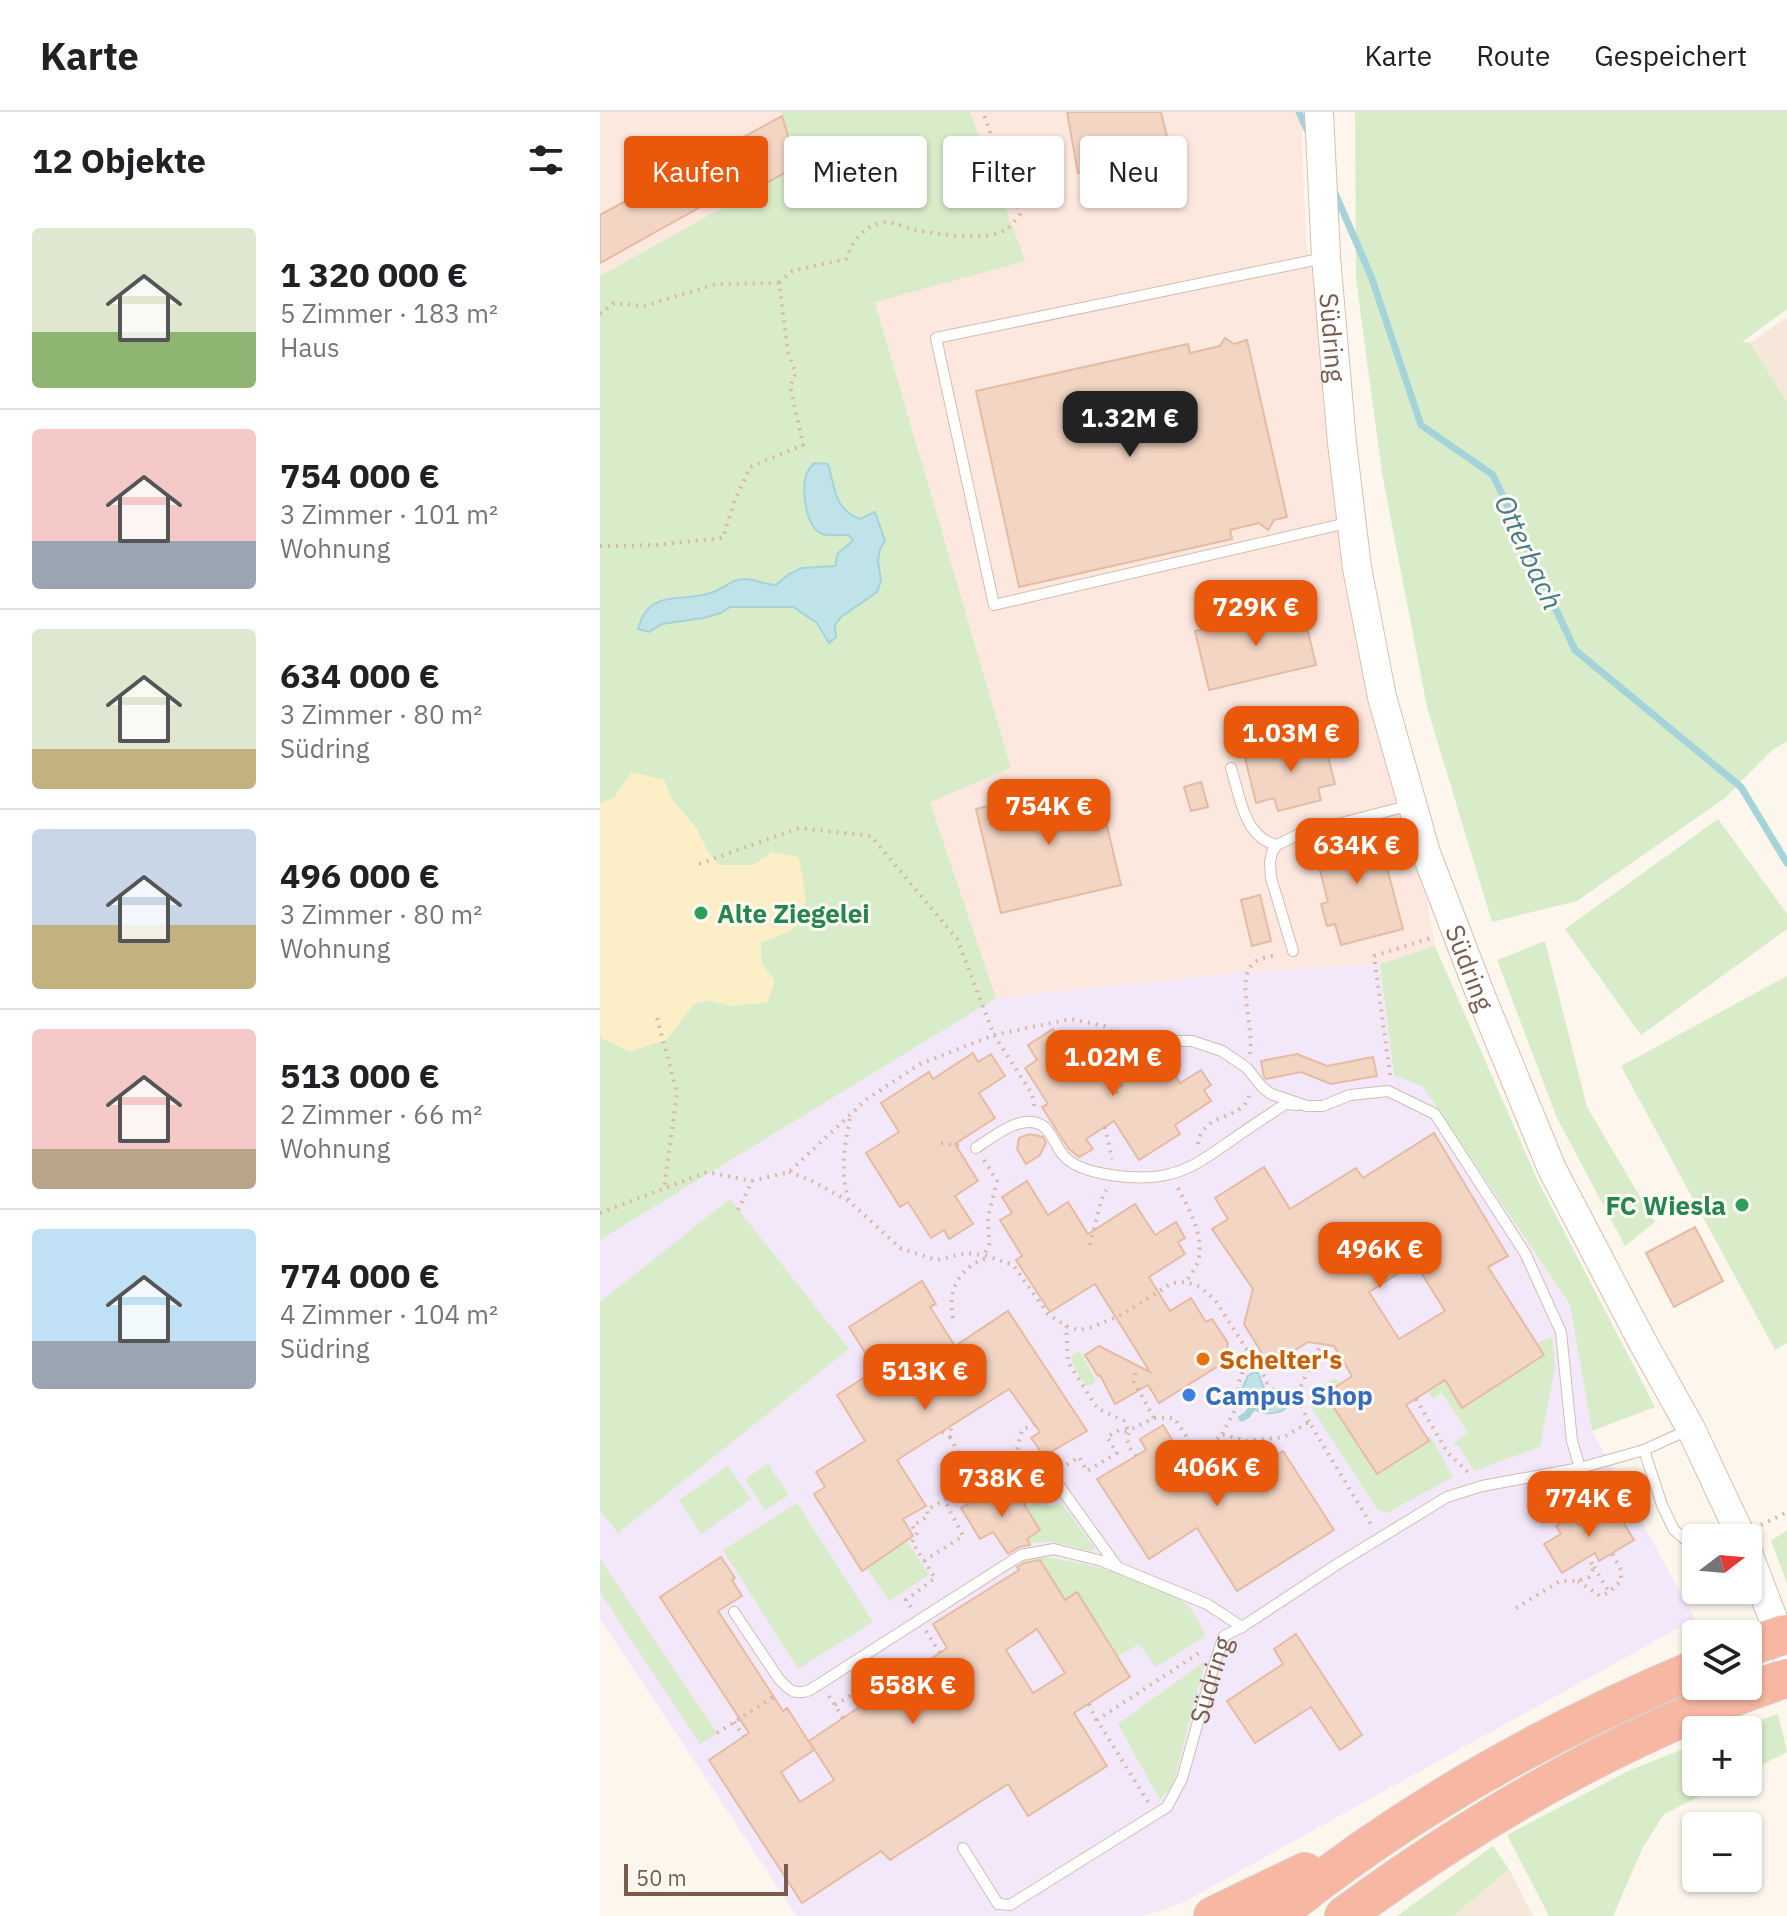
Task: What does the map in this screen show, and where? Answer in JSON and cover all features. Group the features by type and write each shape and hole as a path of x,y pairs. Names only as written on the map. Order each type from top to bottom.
{"highway":[{"path":"1762,1642 1787,1634"},
{"path":"1344,1916 1407,1870 1543,1787 1635,1739 1781,1672"},
{"path":"1275,1916 1390,1830 1481,1774 1613,1704 1682,1675"},
{"path":"1213,1916 1390,1830"}],"street":[{"name":"Südring","path":"1319,112 1326,257 1342,443 1357,568 1382,697 1426,853 1552,1169 1691,1429 1735,1524"},
{"path":"1762,1603 1781,1672"}],"lane":[{"path":"1326,257 936,338 994,605 1352,522"},
{"path":"1231,768 1253,831 1267,843 1277,845"},
{"path":"1293,951 1271,878 1272,852 1277,845 1299,834 1413,804"},
{"path":"1138,1059 1169,1041 1192,1041 1222,1051 1250,1072 1271,1094 1307,1106"},
{"path":"976,1148 1017,1123 1033,1123 1044,1126 1065,1158 1088,1169 1118,1177 1153,1178 1198,1162 1285,1104 1323,1106 1350,1095 1388,1091 1435,1114 1525,1253 1561,1332 1572,1441 1580,1468"},
{"name":"Südring","path":"963,1848 998,1904 1010,1905 1167,1807 1182,1779 1224,1636 1447,1497 1482,1486 1580,1468 1644,1450 1691,1429"},
{"path":"1644,1450 1662,1505 1674,1530 1682,1537"},
{"path":"1026,1467 1060,1487 1117,1567"},
{"path":"734,1612 787,1688 794,1693 803,1693 821,1684 1021,1555 1054,1549 1102,1561 1207,1604 1242,1627"}],"path":[{"path":"600,314 614,303 644,306 716,284 779,283 792,271 846,259 850,245 861,233 876,224 889,222 912,230 986,237 1007,229 1020,214 983,112"},
{"path":"600,546 655,545 723,538 734,502 750,467 803,445 790,386 796,373 788,353 779,283"},
{"path":"699,864 799,828 871,836 957,939 994,1035 1032,1094 1035,1109"},
{"path":"1388,1091 1390,1077 1374,956 1456,930"},
{"path":"1198,1162 1200,1134 1207,1124 1247,1102 1251,1047 1245,983 1248,969 1256,960 1289,955 1293,951"},
{"path":"657,1018 677,1093 664,1189"},
{"path":"600,1213 707,1172 752,1181 789,1172 867,1099 920,1064 994,1035 1071,1019 1104,1026 1127,1041 1138,1059 1116,1093"},
{"path":"850,1202 843,1165 851,1114"},
{"path":"941,1143 976,1148 997,1181 988,1217 988,1256"},
{"path":"789,1172 850,1202 900,1248 936,1260 967,1253 1013,1265 1048,1314 1078,1330 1123,1314 1172,1283 1186,1282 1200,1287 1215,1300 1273,1390 1296,1396 1379,1538"},
{"path":"1171,1174 1189,1208 1200,1240 1197,1264 1186,1282"},
{"path":"738,1210 752,1181"},
{"path":"953,1318 950,1304 962,1273 988,1256"},
{"path":"1066,1326 1068,1362 1097,1408 1124,1421 1129,1432 1129,1447 1136,1456"},
{"path":"1296,1396 1321,1344"},
{"path":"1200,1456 1222,1434 1235,1410 1239,1382 1249,1353"},
{"path":"1135,1373 1134,1382 1154,1418"},
{"path":"1416,1399 1448,1453 1468,1472"},
{"path":"1067,1464 1079,1457 1087,1471 1117,1453 1107,1437 1119,1430 1129,1432 1154,1418 1174,1418 1200,1456 1202,1474"},
{"path":"1222,1434 1246,1441 1284,1437 1309,1422"},
{"path":"914,1613 906,1600 935,1578 912,1542 917,1533 912,1526 928,1516 927,1510 1014,1459 1022,1430 1034,1424"},
{"path":"950,1437 951,1426"},
{"path":"942,1432 950,1437 974,1482"},
{"path":"924,1561 963,1536 944,1499"},
{"path":"1578,1581 1600,1596 1609,1592 1621,1581 1621,1570 1612,1553"},
{"path":"1588,1557 1609,1592"},
{"path":"1516,1608 1560,1581 1578,1581 1589,1577 1594,1567"},
{"path":"1097,1720 1224,1636"},
{"path":"821,1684 843,1718"},
{"path":"717,1733 787,1688"},
{"path":"835,1705 855,1693 863,1704"},
{"path":"1089,1704 1156,1815"},
{"path":"734,1722 744,1737"}],"shaded area":[{"path":"600,112 781,112 788,136 784,136 784,173 768,182 768,136 624,136 624,208 722,208 600,276"},
{"path":"970,112 1301,112 1306,241 1435,946 1380,964 1246,972 996,998 930,801 1011,768 875,301 1024,261 1005,208 1064,208 1064,136 979,136"},
{"path":"1787,317 1787,402 1750,343"},
{"path":"1380,964 1394,1075 1423,1087 1570,1306 1592,1431 1682,1595 1682,1604 1687,1604 1695,1619 1682,1620 1682,1626 1182,1903 1143,1916 797,1916 600,1619 600,1240 996,998 1246,972"},
{"path":"1509,1869 1533,1916 1453,1916"}],"green space":[{"path":"781,112 970,112 979,136 943,136 943,208 1005,208 1025,261 875,302 1011,768 930,802 996,998 600,1240 600,1033 602,1038 666,1040 694,1004 709,1000 730,1006 775,981 762,964 760,942 779,936 772,852 754,865 719,865 707,851 697,829 672,799 632,772 614,798 600,803 600,276 722,208 768,208 768,182 784,173 784,208 927,208 927,136 788,136","holes":["831,473 835,494 847,512 859,519 875,512 885,541 878,561 881,581 877,592 841,617 825,638 817,623 793,607 730,607 703,618 662,624 678,597 712,593 739,580 776,585 802,568 835,567 843,547 853,542 849,535 825,534 817,530 807,513 804,486"]},
{"path":"1355,112 1787,112 1787,309 1742,342 1750,343 1787,402 1787,741 1771,751 1725,798 1577,901 1492,922 1427,707 1382,473 1356,279"},
{"path":"1718,819 1787,914 1787,929 1641,1035 1565,929"},
{"path":"1545,941 1587,1107 1655,1222 1625,1246 1557,1118 1497,960"},
{"path":"1435,946 1537,1179 1655,1407 1592,1431 1570,1305 1423,1087 1394,1075 1380,964"},
{"name":"FC Wiesla","path":"1787,976 1787,1343 1775,1350 1621,1066"},
{"path":"730,1199 849,1349 618,1533 600,1510 600,1302"},
{"path":"1552,1337 1555,1366 1540,1447 1474,1471 1454,1443 1468,1433 1442,1393 1433,1399 1428,1391 1445,1380 1463,1408 1544,1356 1537,1343"},
{"path":"1079,1351 1096,1381 1092,1385 1085,1385 1072,1363 1071,1356"},
{"path":"1335,1378 1340,1384 1325,1394 1377,1474 1428,1442 1426,1438 1430,1436 1453,1477 1387,1513 1377,1509 1310,1405 1313,1392"},
{"path":"768,1464 789,1495 765,1510 745,1479"},
{"path":"728,1466 751,1499 701,1534 679,1500"},
{"path":"1044,1498 1049,1507 1061,1503 1095,1548 1091,1551 1042,1542 1013,1551 1011,1549 1040,1530 1026,1507"},
{"path":"797,1503 873,1622 798,1669 723,1550"},
{"path":"1787,1530 1787,1583 1771,1541"},
{"path":"907,1541 929,1575 889,1601 867,1568"},
{"path":"1046,1557 1118,1573 1169,1593 1190,1608 1205,1633 1204,1637 1156,1667 1139,1644 1117,1657 1077,1593 1065,1600 1042,1563 1026,1572 1020,1563"},
{"path":"600,1559 717,1733 700,1744 600,1592"},
{"path":"1205,1661 1173,1785 1160,1800 1118,1724"},
{"path":"1778,1714 1787,1752 1762,1765 1762,1720"},
{"path":"1682,1750 1682,1796 1700,1796 1664,1814 1642,1849 1613,1916 1549,1916 1507,1835 1628,1771"},
{"path":"1493,1846 1509,1869 1453,1916 1397,1916"}],"sand":[{"name":"Alte Ziegelei","path":"632,772 664,780 672,799 697,829 707,851 719,865 754,865 772,852 799,857 806,899 796,927 760,942 762,964 775,981 767,1003 730,1006 709,1000 694,1004 666,1040 630,1052 602,1038 600,1033 600,803 614,798"}],"water":[{"path":"814,463 828,464 836,496 851,515 860,519 875,512 885,541 878,561 881,581 877,592 841,617 835,625 836,637 829,643 817,623 793,607 730,607 703,618 662,624 649,632 638,629 651,606 660,601 704,595 740,579 776,585 802,568 835,566 838,553 853,541 849,535 822,534 816,530 808,515 804,488 807,472"},
{"path":"1258,1373 1268,1393 1284,1397 1285,1409 1267,1413 1249,1406 1243,1387 1248,1376"}],"building":[{"path":"1067,112 1161,112 1167,136 1080,136 1078,173"},
{"path":"782,116 788,136 784,136 784,173 768,182 768,136 745,136"},
{"path":"624,202 624,208 699,208 600,263 600,215"},
{"path":"1225,338 1234,344 1247,340 1287,517 1274,520 1268,530 1259,523 1230,530 1232,539 1019,587 976,391 1188,344 1190,353 1220,346"},
{"path":"1302,606 1316,665 1209,690 1195,631"},
{"path":"1323,738 1335,784 1318,788 1321,800 1278,811 1274,798 1256,803 1245,758"},
{"path":"1096,780 1121,885 1001,913 976,809"},
{"path":"1201,782 1208,807 1191,811 1184,787"},
{"path":"1376,826 1403,929 1341,945 1335,924 1327,926 1321,904 1328,902 1313,843"},
{"path":"1260,895 1271,941 1252,946 1241,900"},
{"path":"1053,1029 1074,1062 1094,1050 1114,1081 1162,1054 1180,1083 1201,1070 1211,1085 1204,1090 1211,1101 1175,1125 1180,1134 1139,1160 1114,1121 1086,1139 1093,1149 1079,1157 1068,1148 1042,1107 1048,1104 1025,1068 1037,1060 1028,1045"},
{"path":"973,1053 978,1062 991,1054 1005,1076 979,1093 995,1118 955,1144 978,1181 955,1196 973,1224 949,1239 944,1230 931,1238 908,1202 900,1207 866,1153 899,1132 881,1103 929,1072 933,1079"},
{"path":"1297,1054 1327,1066 1373,1057 1377,1076 1331,1084 1301,1072 1264,1077 1261,1061"},
{"path":"1434,1133 1508,1256 1488,1267 1544,1355 1462,1408 1445,1380 1406,1405 1429,1441 1377,1474 1325,1394 1352,1376 1334,1346 1308,1342 1270,1366 1244,1324 1253,1289 1212,1229 1228,1219 1215,1198 1264,1167 1290,1209 1356,1168 1363,1178","holes":["1415,1263 1445,1311 1399,1339 1369,1292"]},
{"path":"1029,1134 1043,1137 1046,1143 1040,1155 1026,1164 1017,1149 1019,1138"},
{"path":"1027,1181 1048,1215 1068,1202 1088,1234 1135,1204 1155,1235 1176,1222 1185,1238 1178,1242 1185,1254 1149,1277 1170,1311 1191,1298 1206,1322 1212,1319 1228,1343 1223,1363 1159,1403 1148,1385 1115,1404 1085,1355 1099,1346 1150,1372 1095,1284 1050,1312 1016,1260 1022,1256 1000,1220 1012,1213 1002,1197"},
{"path":"1695,1227 1723,1281 1674,1307 1646,1253"},
{"path":"922,1281 936,1304 930,1307 955,1346 1008,1311 1087,1431 1044,1456 1031,1438 1040,1432 1009,1389 897,1460 926,1506 903,1519 913,1536 862,1571 814,1494 825,1487 816,1472 865,1441 837,1395 876,1370 849,1327"},
{"path":"1163,1425 1192,1472 1214,1476 1246,1456 1254,1469 1283,1451 1334,1530 1237,1591 1197,1528 1149,1559 1097,1479 1146,1450 1140,1439"},
{"path":"992,1489 999,1500 1015,1490 1040,1530 1027,1539 1030,1545 1008,1554 993,1532 980,1539 961,1508"},
{"path":"1613,1505 1634,1540 1599,1561 1595,1553 1562,1573 1544,1544 1561,1534 1556,1526 1572,1516 1579,1526"},
{"path":"721,1557 742,1596 718,1611 783,1711 787,1708 814,1750 781,1772 800,1802 834,1780 809,1741 947,1648 933,1624 1019,1570 1017,1567 1040,1560 1065,1600 1077,1592 1130,1677 1074,1713 1107,1766 1028,1816 1008,1784 890,1860 881,1851 802,1903 709,1760 749,1733 660,1597","holes":["1037,1629 1065,1673 1033,1693 1006,1650"]},
{"path":"1296,1634 1362,1735 1340,1750 1311,1707 1255,1743 1227,1701 1283,1664 1274,1649"}],"waterway":[{"name":"Otterbach","path":"1299,112 1310,136"},
{"name":"Otterbach","path":"1334,191 1371,276 1421,425 1493,475 1575,650 1741,787 1787,863"},
{"path":"1242,1418 1252,1408"}],"place":[{"name":"Alte Ziegelei","path":"701,913"},
{"name":"FC Wiesla","path":"1742,1205"},
{"name":"Schelter's","path":"1203,1359"},
{"name":"Campus Shop","path":"1189,1395"}]}
